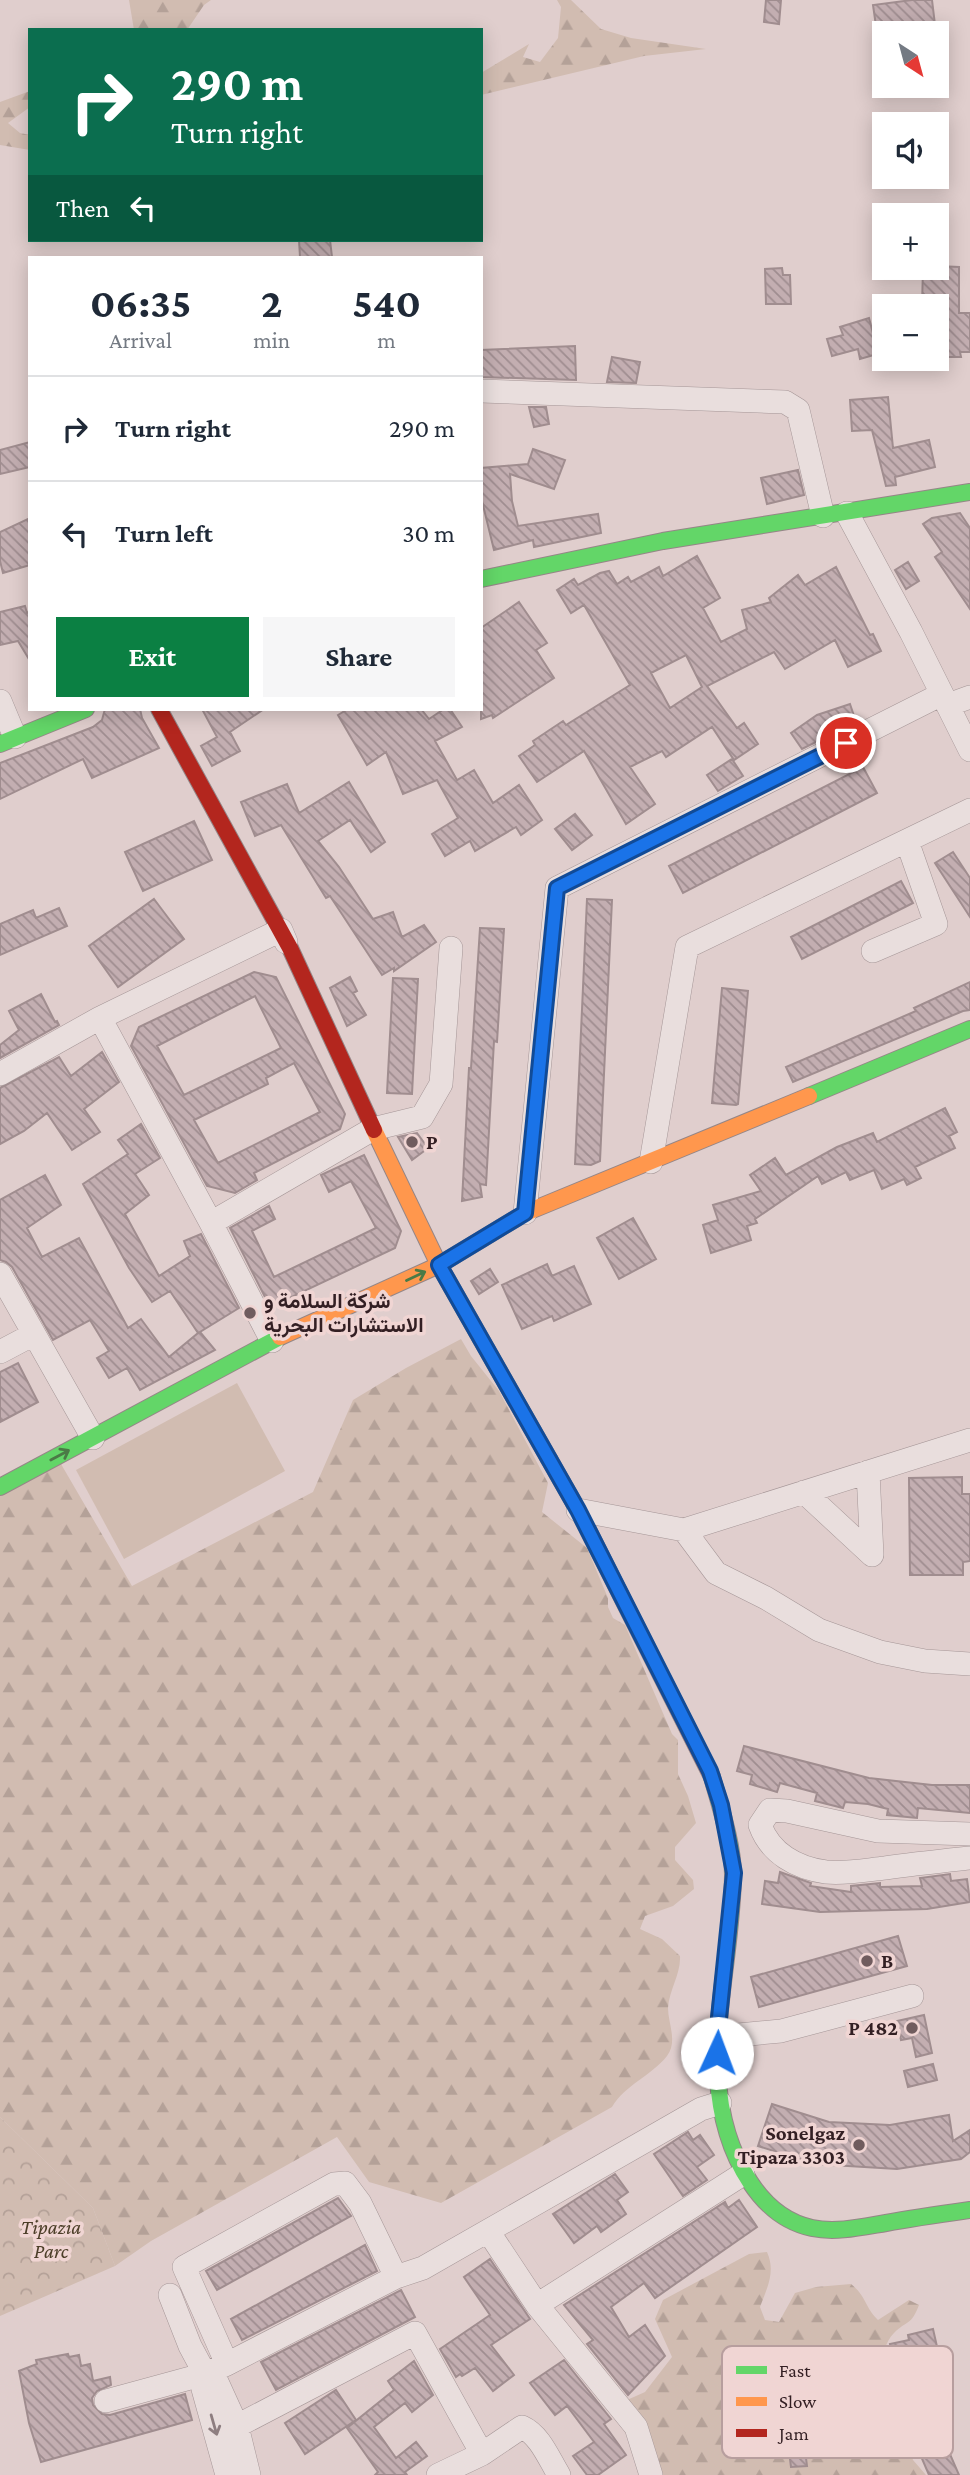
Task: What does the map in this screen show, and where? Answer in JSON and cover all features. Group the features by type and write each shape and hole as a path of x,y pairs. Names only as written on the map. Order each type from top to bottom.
{"street":[{"path":"483,391 785,401 798,410 823,516"},
{"path":"483,578 528,567 692,536 970,492"},
{"path":"847,513 970,750"},
{"path":"525,1213 557,888 945,700 970,697"},
{"path":"0,701 8,741 81,711"},
{"path":"160,711 281,930 439,1265 578,1510 705,1761 721,1805 734,1873 710,2106 743,2174 757,2194 777,2214 794,2224 823,2230 851,2229 970,2210"},
{"path":"651,1162 687,947 970,810"},
{"path":"873,951 936,924 907,841"},
{"path":"0,1074 100,1018 281,930"},
{"path":"211,1223 373,1129 422,1117 441,1084 451,948"},
{"path":"100,1018 272,1341"},
{"path":"0,1487 272,1341 439,1265 525,1213 970,1029"},
{"path":"0,1274 93,1438"},
{"path":"0,1352 34,1334"},
{"path":"578,1510 684,1530 970,1440"},
{"path":"804,1492 872,1555 868,1472"},
{"path":"684,1530 716,1573 766,1598 819,1630 880,1652 925,1661 970,1664"},
{"path":"970,1834 878,1832 787,1811 770,1810 760,1825 764,1838 777,1852 799,1864 826,1872 858,1871 970,1857"},
{"path":"717,2037 781,2031 912,1996"},
{"path":"106,2401 205,2374 227,2364 396,2277 423,2268 710,2106"},
{"path":"537,2305 743,2174"},
{"path":"227,2364 184,2267 334,2184 345,2183 360,2203 396,2277"},
{"path":"488,2231 537,2305 636,2427 651,2475"},
{"path":"170,2295 190,2346 205,2374 217,2382 237,2426 249,2475"},
{"path":"237,2426 415,2333 482,2454"},
{"path":"205,2374 203,2389 227,2475"},
{"path":"438,2475 482,2454 522,2427 539,2441 559,2475"}],"green space":[{"path":"129,0 211,0 204,5 188,28 134,28"},
{"path":"557,0 571,0 601,29 631,38 706,49 644,56 483,95 483,72 529,44 523,57 540,62 558,38 561,7"},
{"path":"28,92 28,108 8,123 20,133 28,135 28,150 0,145 0,102"},
{"path":"461,1339 499,1391 548,1483 542,1512 587,1548 608,1598 608,1607 613,1618 625,1625 672,1734 678,1740 678,1774 696,1823 675,1847 675,1860 693,1880 694,1889 673,1906 645,1916 640,1929 662,1939 680,1956 668,2008 672,2039 670,2051 661,2063 617,2099 612,2107 441,2203 369,2182 337,2137 151,2241 115,2266 93,2208 0,2117 0,1496 61,1464 132,1586 313,1492 353,1400"},
{"path":"237,1383 285,1471 124,1559 76,1470"},
{"name":"Tipazia Parc","path":"0,2117 93,2208 115,2266 0,2316"},
{"path":"767,2252 770,2259 771,2273 760,2307 765,2320 779,2322 795,2293 816,2287 851,2284 878,2320 909,2300 919,2305 911,2320 898,2329 886,2346 722,2346 722,2458 912,2458 926,2475 660,2475 659,2463 627,2400 645,2392 672,2357 655,2319 663,2300 749,2254"}],"building":[{"path":"766,0 781,0 779,24 764,22"},
{"path":"932,0 935,21 875,21 873,5"},
{"path":"299,242 330,242 332,256 300,256"},
{"path":"949,267 959,267 959,313 970,313 970,352 960,352 961,357 949,357 949,294 922,294 923,280 949,280"},
{"path":"782,268 783,275 790,275 791,304 766,304 765,269"},
{"path":"869,318 872,356 860,359 858,349 832,356 827,339 843,335 840,327"},
{"path":"575,346 576,380 483,377 483,350"},
{"path":"612,357 640,362 636,383 607,382"},
{"path":"888,397 893,448 929,440 935,467 895,477 896,485 886,486 872,430 852,431 850,400"},
{"path":"529,407 546,407 549,424 534,427"},
{"path":"28,443 28,467 0,474 0,450"},
{"path":"533,449 565,460 554,489 510,474 512,501 518,526 598,514 601,533 534,547 533,540 494,550 483,505 483,468 528,464"},
{"path":"798,470 804,495 767,504 761,478"},
{"path":"960,513 970,528 970,609 935,557 942,552 923,524 932,518"},
{"path":"28,519 28,566 3,573 0,561 0,532"},
{"path":"697,556 720,598 703,608 721,642 747,629 742,610 771,602 769,598 798,575 805,585 836,567 870,635 873,634 881,651 848,667 835,640 785,669 774,652 707,686 737,728 744,723 758,744 734,760 712,727 666,757 662,751 630,767 655,804 626,824 584,751 537,782 519,756 535,745 533,741 563,721 566,725 630,685 584,605 571,613 557,590 574,579 578,585 609,571 617,584 628,577 631,582 659,567 663,576","holes":["686,655 702,687 670,708 651,673"]},
{"path":"908,562 919,581 906,589 895,570"},
{"path":"519,602 547,643 536,650 554,678 493,718 492,715 481,719 483,711 483,627"},
{"path":"25,606 28,613 28,658 18,641 0,645 0,612"},
{"path":"850,704 856,722 802,749 791,733 817,715"},
{"path":"104,711 140,711 159,748 92,778 83,759 0,799 0,763 93,727 102,720"},
{"path":"203,711 261,711 230,732 240,751 212,766 201,746 217,737"},
{"path":"345,711 423,711 429,719 441,711 451,711 462,727 435,741 457,780 474,770 493,803 519,785 542,820 521,835 516,827 475,851 470,841 445,856 432,834 458,818 437,780 403,794 386,752 367,765 338,715"},
{"path":"732,759 743,776 718,791 707,775"},
{"path":"863,767 877,793 683,893 669,866"},
{"path":"349,782 385,842 371,852 350,820 318,841 339,867 373,919 393,912 402,937 424,925 436,942 394,971 394,968 382,975 330,896 326,898 281,825 255,836 241,802 287,784 299,813"},
{"path":"575,814 592,835 572,850 555,829"},
{"path":"194,821 212,860 143,891 125,852"},
{"path":"953,852 970,878 970,917 935,863"},
{"path":"901,881 913,903 802,959 791,937"},
{"path":"154,899 184,939 118,987 89,946"},
{"path":"587,899 612,900 600,1161 591,1165 575,1164"},
{"path":"59,908 67,926 0,955 0,924 33,910 36,918"},
{"path":"480,928 504,929 497,1042 494,1041 486,1185 480,1184 482,1197 462,1201 469,1068"},
{"path":"254,972 276,977 345,1114 340,1129 254,1173 257,1180 235,1193 207,1186 131,1046 139,1027","holes":["255,996 281,1048 184,1095 157,1046","294,1063 320,1112 218,1163 194,1120 268,1084 266,1078"]},
{"path":"350,977 357,991 353,993 366,1015 347,1026 330,988"},
{"path":"393,978 418,979 412,1094 387,1093"},
{"path":"970,982 970,1010 793,1082 786,1067 916,1011 914,1008"},
{"path":"722,988 748,991 736,1105 712,1103"},
{"path":"41,994 59,1025 0,1058 0,1045 19,1030 9,1011"},
{"path":"102,1052 119,1082 84,1109 100,1132 72,1150 47,1113 24,1131 0,1144 0,1088 59,1057 71,1076"},
{"path":"945,1108 957,1132 949,1136 955,1148 915,1167 921,1178 907,1185 904,1179 882,1189 874,1170 850,1180 846,1172 822,1184 818,1176 755,1219 757,1223 747,1226 751,1240 711,1253 703,1225 718,1220 713,1205 761,1191 750,1175 775,1158 786,1175 837,1147 873,1133 877,1142"},
{"path":"141,1124 160,1158 135,1174 149,1195 125,1214 159,1276 190,1256 184,1241 201,1234 239,1308 200,1332 215,1350 140,1390 127,1368 109,1378 97,1358 109,1351 90,1320 53,1340 12,1267 0,1260 0,1200 45,1175 61,1205 27,1228 42,1257 79,1238 128,1328 141,1319 169,1357 198,1333 170,1291 152,1302 129,1268 83,1184 128,1154 118,1140"},
{"name":"P","path":"417,1133 428,1148 412,1160 398,1137"},
{"path":"364,1155 401,1231 395,1248 277,1304 267,1301 230,1228 269,1206 275,1219 252,1231 274,1277 376,1228 351,1181 329,1192 321,1175"},
{"path":"633,1218 656,1259 619,1279 597,1238"},
{"path":"547,1264 552,1276 574,1266 591,1304 554,1321 552,1316 522,1329 502,1285"},
{"path":"490,1269 498,1282 479,1294 471,1281"},
{"path":"18,1363 38,1402 0,1422 0,1372"},
{"path":"962,1477 962,1494 970,1494 970,1561 963,1562 963,1575 910,1575 909,1478"},
{"path":"744,1746 869,1778 932,1785 970,1785 970,1813 918,1808 917,1818 887,1815 888,1809 868,1804 845,1802 843,1808 815,1801 817,1793 780,1783 777,1792 750,1784 752,1775 737,1771"},
{"path":"780,1872 811,1883 810,1886 851,1892 851,1886 880,1883 880,1887 922,1886 920,1878 950,1874 951,1881 967,1879 970,1902 927,1909 820,1912 762,1904 765,1881 778,1883"},
{"path":"898,1936 907,1966 759,2007 751,1977"},
{"name":"P 482","path":"924,2015 932,2053 916,2057 912,2038 901,2040 897,2021"},
{"path":"933,2064 937,2080 908,2087 904,2071"},
{"path":"772,2104 829,2122 890,2125 949,2115 953,2141 970,2130 970,2152 961,2159 897,2169 815,2164 758,2146"},
{"path":"688,2132 693,2140 700,2135 714,2155 697,2167 707,2180 683,2196 654,2154"},
{"path":"615,2174 628,2192 617,2200 626,2214 601,2232 597,2226 574,2243 553,2214"},
{"path":"338,2198 351,2216 217,2290 206,2271"},
{"path":"739,2200 757,2227 655,2298 644,2283 611,2307 629,2337 645,2325 665,2356 628,2395 587,2344 593,2340 564,2305 725,2202 728,2208"},
{"path":"365,2245 377,2271 242,2340 231,2319"},
{"path":"490,2259 530,2319 491,2345 514,2375 493,2391 475,2368 456,2377 440,2349 490,2315 464,2277"},
{"path":"401,2290 415,2317 276,2390 261,2362"},
{"path":"933,2329 937,2346 890,2346 909,2340 908,2335"},
{"path":"68,2354 69,2357 79,2355 81,2366 90,2364 93,2381 110,2377 111,2385 97,2391 92,2398 93,2405 102,2414 110,2415 185,2394 192,2420 41,2462 29,2423 19,2371 37,2364 36,2360"},
{"path":"564,2360 611,2419 604,2424 626,2455 598,2475 587,2475 573,2456 594,2442 567,2406 555,2415 530,2383"},
{"path":"414,2361 433,2395 412,2412 405,2403 374,2427 396,2458 416,2442 427,2456 405,2472 407,2475 375,2475 378,2472 347,2428 394,2390 388,2381"},
{"path":"336,2390 356,2420 305,2454 285,2423"},
{"path":"790,2458 806,2458 807,2466 791,2467"},
{"path":"922,2458 952,2458 959,2475 929,2475"}],"traffic: fast":[{"path":"483,579 663,541 970,492"},
{"path":"0,744 81,711"},
{"path":"809,1096 970,1029"},
{"path":"0,1487 280,1337"},
{"path":"712,1777 728,1838 733,1875 718,2032 721,2109 732,2146 750,2182 762,2198 784,2217 812,2228 858,2228 970,2210"}],"traffic: slow":[{"path":"280,1337 439,1265 525,1213 809,1096"},
{"path":"374,1130 439,1265 549,1459"}],"traffic: jam":[{"path":"160,711 290,948 374,1130"},
{"path":"549,1459 578,1510 712,1777"}],"place":[{"name":"P","path":"412,1142"},
{"name":"شركة السلامة و الاستشارات البحرية","path":"250,1313"},
{"name":"B","path":"867,1961"},
{"name":"P 482","path":"912,2028"},
{"name":"Sonelgaz Tipaza 3303","path":"859,2145"}],"route":[{"path":"717,2053 734,1873 721,1805 710,1771 578,1510 439,1265 525,1213 557,888 846,743"}]}
